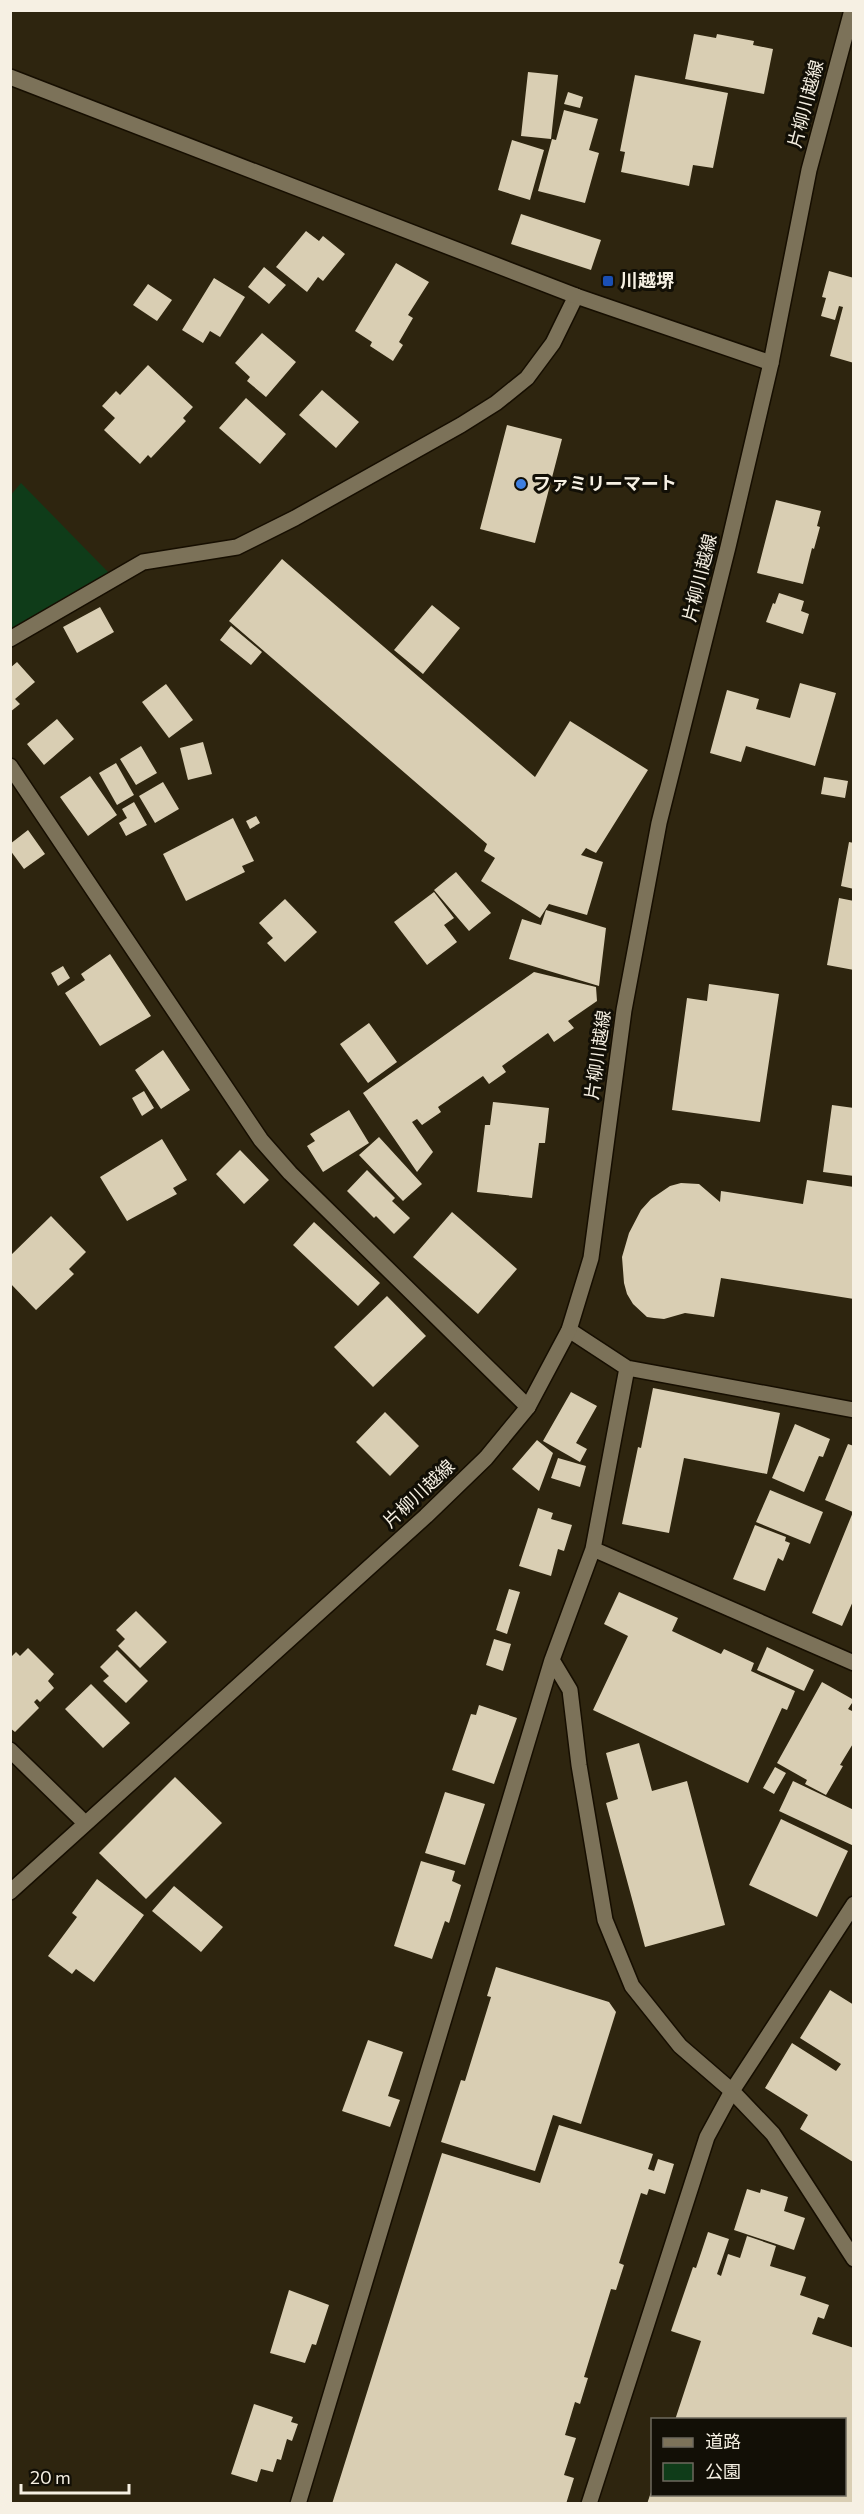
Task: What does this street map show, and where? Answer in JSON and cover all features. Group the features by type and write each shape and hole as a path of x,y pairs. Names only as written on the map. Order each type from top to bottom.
{"street":[{"name":"片柳川越線","path":"10,1892 426,1516 486,1458 528,1407 569,1330 591,1258 624,1010 659,823 728,548 771,363 809,170 852,10"},
{"path":"10,77 576,296 771,363"},
{"path":"10,639 143,562 237,547 295,518 462,425 496,404 527,378 553,343 576,296"},
{"path":"10,766 261,1140 290,1173 528,1407"},
{"path":"569,1330 627,1368 854,1410"},
{"path":"298,2504 552,1660 593,1549 627,1368"},
{"path":"593,1549 854,1663"},
{"path":"552,1660 570,1690 579,1766 605,1920 632,1986 680,2046 732,2091 773,2134 854,2259"},
{"path":"10,1750 85,1823"},
{"path":"589,2504 706,2137 732,2091 854,1904"}],"green space":[{"path":"21,483 109,573 11,630 10,496"}],"building":[{"path":"694,34 716,38 717,34 754,41 753,45 773,49 764,94 685,79"},
{"path":"528,72 558,75 551,139 521,136"},
{"path":"635,75 728,93 713,168 693,165 689,186 621,172 625,152 620,151"},
{"path":"568,92 583,97 580,108 564,104"},
{"path":"564,110 598,119 589,150 599,153 585,203 538,191 552,139 556,140"},
{"path":"512,140 544,150 530,200 498,190"},
{"path":"521,214 601,240 591,270 511,244"},
{"path":"306,231 319,241 323,236 345,254 323,281 318,277 307,292 276,267"},
{"path":"396,263 429,282 408,315 413,318 399,342 403,345 393,361 370,346 372,342 355,331"},
{"path":"264,267 286,285 269,304 248,287"},
{"path":"829,271 854,278 854,363 830,356 843,307 839,306 835,320 821,316 826,298 822,297"},
{"path":"214,278 245,297 220,337 210,331 203,343 182,330"},
{"path":"148,284 172,300 157,321 133,305"},
{"path":"262,333 296,362 266,397 247,381 250,377 235,363"},
{"path":"148,365 193,407 183,418 186,421 151,458 148,455 140,464 104,430 115,418 102,406 116,391 120,395"},
{"path":"322,390 359,422 336,448 299,415"},
{"path":"246,398 286,434 260,464 219,428"},
{"name":"ファミリーマート","path":"507,425 562,439 535,543 480,529"},
{"path":"776,500 821,511 817,526 820,527 803,584 757,573"},
{"path":"282,559 535,777 570,721 648,770 596,853 586,848 581,855 603,862 587,915 549,904 540,918 481,881 495,858 484,851 487,844 229,621"},
{"path":"779,593 804,601 801,611 809,614 803,634 766,622"},
{"path":"432,605 460,628 423,674 394,650"},
{"path":"100,607 114,632 77,653 63,627"},
{"path":"231,626 262,652 251,665 220,640"},
{"path":"17,662 35,682 15,699 20,704 10,712 10,668"},
{"path":"800,683 836,693 815,766 746,746 741,762 710,753 727,690 759,699 756,709 790,718"},
{"path":"166,684 193,720 169,738 142,702"},
{"path":"57,719 74,739 44,765 27,744"},
{"path":"203,742 212,774 188,780 180,748"},
{"path":"141,746 157,773 136,785 120,759"},
{"path":"116,763 134,795 117,805 99,773"},
{"path":"90,776 117,815 88,836 60,797"},
{"path":"824,777 848,781 845,798 821,794"},
{"path":"163,782 179,809 155,823 139,796"},
{"path":"134,802 147,825 126,836 119,823 127,818 122,809"},
{"path":"256,816 260,823 250,829 246,821"},
{"path":"233,818 254,861 242,866 245,872 186,901 163,854"},
{"path":"28,830 45,854 24,869 10,850 10,844"},
{"path":"849,842 854,843 854,889 841,886"},
{"path":"456,872 491,913 469,931 434,890"},
{"path":"434,892 454,918 444,925 457,942 427,965 394,922"},
{"path":"839,898 854,901 854,970 827,965"},
{"path":"285,899 317,932 285,962 267,943 273,938 259,923"},
{"path":"546,910 606,928 599,986 509,959 522,919 541,925"},
{"path":"110,954 151,1016 100,1046 65,993 85,980 81,974"},
{"path":"63,966 70,978 58,986 51,973"},
{"path":"534,972 596,987 597,1001 568,1021 574,1028 554,1042 548,1033 502,1066 506,1072 489,1084 483,1076 438,1107 441,1112 422,1125 417,1119 412,1122 433,1152 417,1172 363,1093"},
{"path":"709,984 779,994 760,1122 672,1110 687,998 707,1001"},
{"path":"369,1023 397,1062 368,1083 340,1044"},
{"path":"163,1050 190,1090 161,1109 135,1070"},
{"path":"144,1091 154,1108 142,1116 132,1098"},
{"path":"493,1102 549,1108 545,1143 539,1143 532,1198 477,1192 485,1125 490,1125"},
{"path":"832,1105 854,1108 854,1176 823,1172"},
{"path":"349,1110 369,1143 323,1172 307,1146 315,1141 310,1134"},
{"path":"379,1137 422,1184 403,1201 359,1155"},
{"path":"162,1139 187,1180 173,1188 177,1194 127,1221 100,1177"},
{"path":"240,1150 269,1180 244,1204 216,1174"},
{"path":"367,1170 395,1198 392,1201 410,1218 394,1234 347,1191"},
{"path":"807,1180 854,1187 854,1299 721,1278 714,1317 685,1313 664,1319 647,1317 633,1304 624,1283 622,1257 629,1233 641,1210 651,1199 670,1186 681,1183 699,1184 720,1202 721,1191 803,1204"},
{"path":"452,1212 517,1269 478,1314 413,1257"},
{"path":"51,1216 86,1252 69,1269 74,1274 36,1310 10,1283 10,1256"},
{"path":"314,1222 380,1283 358,1306 293,1245"},
{"path":"387,1296 426,1336 373,1387 334,1347"},
{"path":"653,1388 780,1413 767,1474 684,1458 669,1533 622,1524"},
{"path":"571,1392 597,1406 576,1443 587,1449 580,1462 543,1441"},
{"path":"385,1412 419,1446 390,1476 356,1442"},
{"path":"795,1424 830,1439 823,1457 819,1456 804,1492 772,1478"},
{"path":"537,1440 553,1453 539,1491 512,1469"},
{"path":"848,1444 854,1446 854,1599 842,1626 812,1613 853,1512 825,1500"},
{"path":"558,1458 586,1466 580,1487 551,1478"},
{"path":"770,1490 823,1512 810,1544 756,1522"},
{"path":"538,1508 553,1513 551,1519 572,1525 564,1551 558,1549 551,1576 519,1566"},
{"path":"755,1525 786,1537 785,1541 790,1543 783,1561 778,1558 765,1591 733,1579"},
{"path":"509,1589 520,1592 507,1634 496,1630"},
{"path":"619,1592 678,1618 672,1631 721,1654 724,1649 754,1663 751,1671 795,1691 787,1710 782,1708 748,1783 593,1710 628,1636 604,1624"},
{"path":"136,1611 167,1642 140,1668 118,1646 125,1639 116,1630"},
{"path":"494,1639 511,1644 503,1671 486,1665"},
{"path":"767,1647 814,1670 804,1691 757,1670"},
{"path":"28,1648 54,1674 48,1681 54,1688 40,1702 37,1699 34,1702 39,1708 15,1732 10,1728 10,1658 16,1652 20,1656"},
{"path":"117,1650 148,1681 126,1703 103,1681 109,1676 100,1667"},
{"path":"822,1682 854,1700 848,1709 854,1712 854,1742 826,1795 805,1784 807,1780 777,1763"},
{"path":"91,1684 130,1723 103,1748 65,1709"},
{"path":"479,1705 517,1718 494,1784 452,1770 471,1714 476,1715"},
{"path":"639,1743 652,1791 687,1781 725,1925 645,1947 606,1803 618,1799 606,1753"},
{"path":"775,1767 786,1773 774,1794 763,1788"},
{"path":"175,1777 222,1823 146,1899 99,1853"},
{"path":"793,1781 854,1810 854,1846 779,1811"},
{"path":"445,1792 485,1804 465,1865 425,1853"},
{"path":"781,1819 848,1851 817,1917 749,1885"},
{"path":"421,1861 455,1871 452,1881 461,1885 449,1923 445,1921 432,1959 394,1946"},
{"path":"97,1879 144,1915 94,1982 76,1969 72,1974 48,1956 77,1917 72,1913"},
{"path":"174,1886 223,1927 201,1952 152,1911"},
{"path":"496,1967 609,2002 616,2012 581,2124 553,2115 535,2171 441,2142 461,2080 465,2081 491,1997 487,1996"},
{"path":"830,1990 854,2005 853,2162 800,2129 808,2115 765,2088 792,2043 836,2071 841,2064 800,2038"},
{"path":"368,2040 403,2052 388,2096 400,2100 390,2127 342,2111"},
{"path":"559,2125 653,2154 648,2169 654,2171 658,2159 674,2164 665,2194 649,2189 647,2195 641,2193 619,2263 624,2265 616,2290 611,2289 584,2377 588,2378 580,2404 575,2402 565,2435 576,2438 564,2475 574,2478 566,2504 332,2504 442,2153 540,2183"},
{"path":"747,2189 760,2193 761,2189 788,2197 784,2211 805,2218 794,2250 734,2230"},
{"path":"708,2232 729,2239 717,2274 721,2276 728,2254 740,2258 747,2236 776,2246 770,2266 806,2277 800,2295 829,2305 824,2319 818,2317 812,2334 854,2348 854,2504 647,2504 651,2492 651,2496 846,2496 846,2418 676,2418 701,2341 671,2331 693,2267 696,2268"},
{"path":"289,2290 329,2305 316,2345 312,2344 305,2363 270,2353"},
{"path":"254,2404 293,2417 291,2422 298,2424 292,2441 287,2439 281,2460 277,2459 273,2472 261,2469 257,2482 231,2474"}],"place":[{"name":"川越堺","path":"608,281"},
{"name":"ファミリーマート","path":"521,484"}]}
